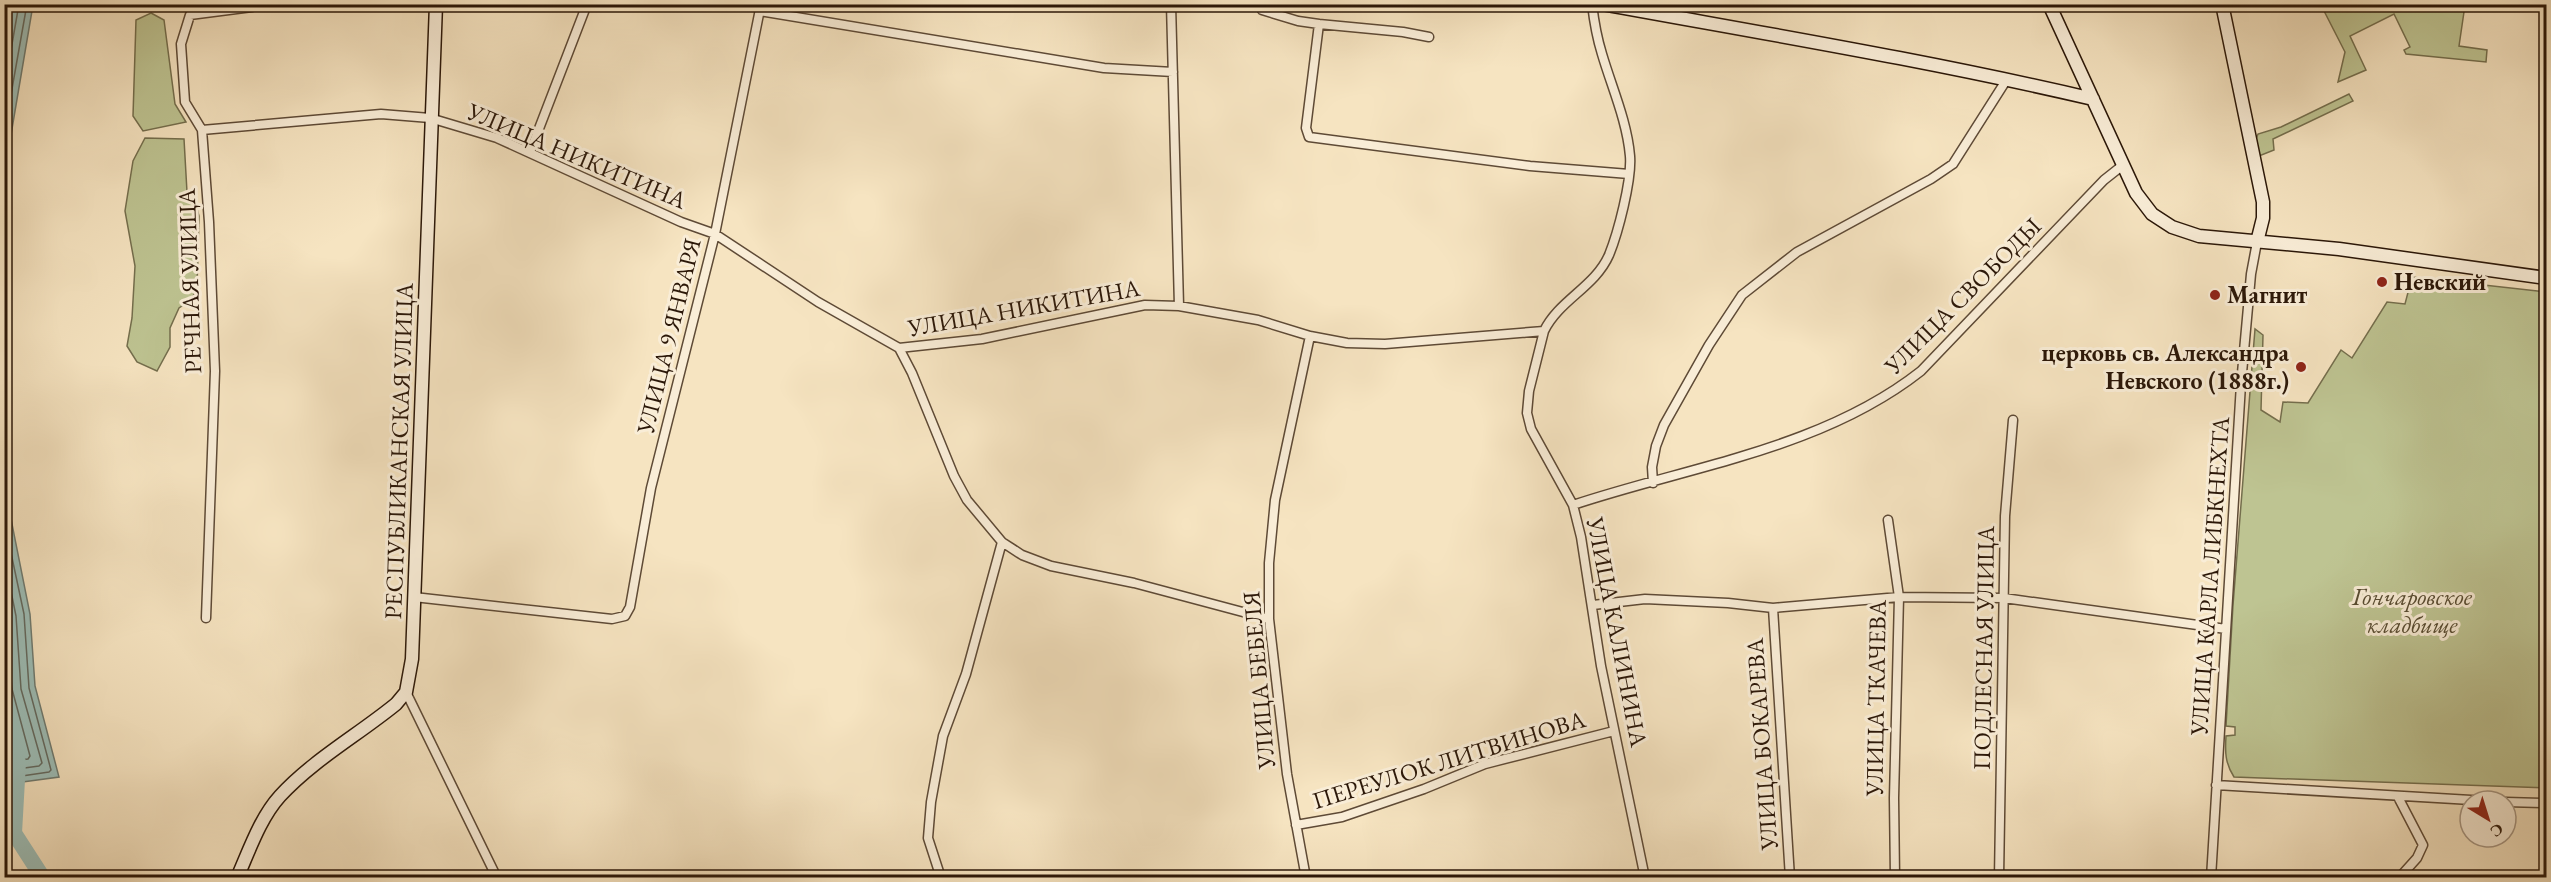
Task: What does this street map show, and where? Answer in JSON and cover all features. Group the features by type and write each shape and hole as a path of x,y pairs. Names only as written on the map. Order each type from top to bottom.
{"street":[{"name":"РЕЧНАЯ УЛИЦА","path":"206,618 214,371 209,222 202,130 185,102 181,44 190,15 252,7 252,4"},
{"name":"РЕСПУБЛИКАНСКАЯ УЛИЦА","path":"406,692 412,659 422,430 430,118 436,4"},
{"path":"530,152 587,4"},
{"path":"1171,4 1179,306"},
{"path":"1544,331 1550,318 1591,281 1608,256 1621,214 1629,174 1630,158 1626,130 1601,52 1592,4"},
{"path":"1603,4 2007,79 2093,99"},
{"path":"2049,4 2136,193 2152,214 2172,227 2199,236 2339,249 2547,278"},
{"path":"2222,4 2263,202 2263,218 2257,242"},
{"path":"761,8 1104,68 1173,72"},
{"name":"УЛИЦА 9 ЯНВАРЯ","path":"414,597 612,619 625,616 630,606 651,488 715,234 761,8"},
{"path":"1262,10 1319,24 1403,32 1429,37"},
{"path":"1319,24 1306,129 1309,137 1530,166 1629,174"},
{"path":"1653,483 1652,466 1664,425 1709,345 1742,295 1797,252 1931,179 1953,164 2007,79"},
{"name":"УЛИЦА НИКИТИНА","path":"202,130 381,114 430,118 497,138 681,222 715,234 818,302 898,348 982,339 1134,307 1179,306 1258,320 1310,336 1347,343 1385,345 1544,331"},
{"name":"УЛИЦА СВОБОДЫ","path":"1573,505 1768,448 1861,410 1893,393 1921,371 2104,180 2123,165"},
{"name":"УЛИЦА КАРЛА ЛИБКНЕХТА","path":"2211,878 2241,384 2251,274 2257,242"},
{"name":"УЛИЦА КАЛИНИНА","path":"1544,331 1529,391 1527,412 1531,429 1573,505 1581,537 1614,731 1645,878"},
{"name":"УЛИЦА БЕБЕЛЯ","path":"1306,878 1287,774 1269,619 1269,563 1275,500 1310,336"},
{"path":"898,348 912,373 958,484 985,524 1002,542 1022,555 1051,566 1134,583 1269,619"},
{"name":"ПОДЛЕСНАЯ УЛИЦА","path":"1999,878 2006,516 2013,420"},
{"name":"УЛИЦА ТКАЧЕВА","path":"1888,520 1899,597 1894,798 1895,878"},
{"path":"941,878 928,838 931,802 943,736 966,674 1002,542"},
{"path":"1593,605 1645,599 1728,603 1773,608 1899,597 2004,598 2226,629"},
{"name":"УЛИЦА БОКАРЕВА","path":"1773,608 1790,878"},
{"path":"237,878 263,821 279,797 306,772 396,704 406,692 497,878"},
{"name":"ПЕРЕУЛОК ЛИТВИНОВА","path":"1296,825 1342,817 1424,789 1485,764 1614,731"},
{"path":"2216,785 2458,800"},
{"path":"2398,797 2423,845 2417,858 2398,878"},
{"path":"2518,802 2547,803"}],"green space":[{"path":"2321,5 2465,5 2459,46 2487,50 2486,62 2406,54 2404,50 2410,47 2394,14 2350,36 2366,70 2338,82 2345,52"},
{"path":"151,13 164,20 175,104 186,122 143,131 133,116 136,20"},
{"path":"2349,94 2353,101 2273,139 2274,150 2259,156 2256,139 2258,134 2281,127"},
{"path":"145,138 184,139 187,192 195,200 199,216 197,288 191,300 179,308 170,328 170,347 157,371 137,362 127,346 132,318 135,266 125,211 133,161"},
{"name":"Гончаровское кладбище","path":"2412,277 2546,292 2546,788 2234,777 2227,762 2226,736 2235,735 2235,727 2226,726 2233,605 2255,329 2263,335 2261,410 2280,422 2283,402 2308,403 2341,350 2352,358 2387,302 2405,304"}],"water":[{"path":"4,5 33,5 5,170"},
{"path":"5,489 30,614 35,686 59,777 8,784 4,764"}],"waterway":[{"path":"18,762 14,833 43,878"}],"place":[{"name":"Невский","path":"2382,282"},
{"name":"Магнит","path":"2215,295"},
{"name":"церковь св. Александра Невского (1888г.)","path":"2301,367"}]}
